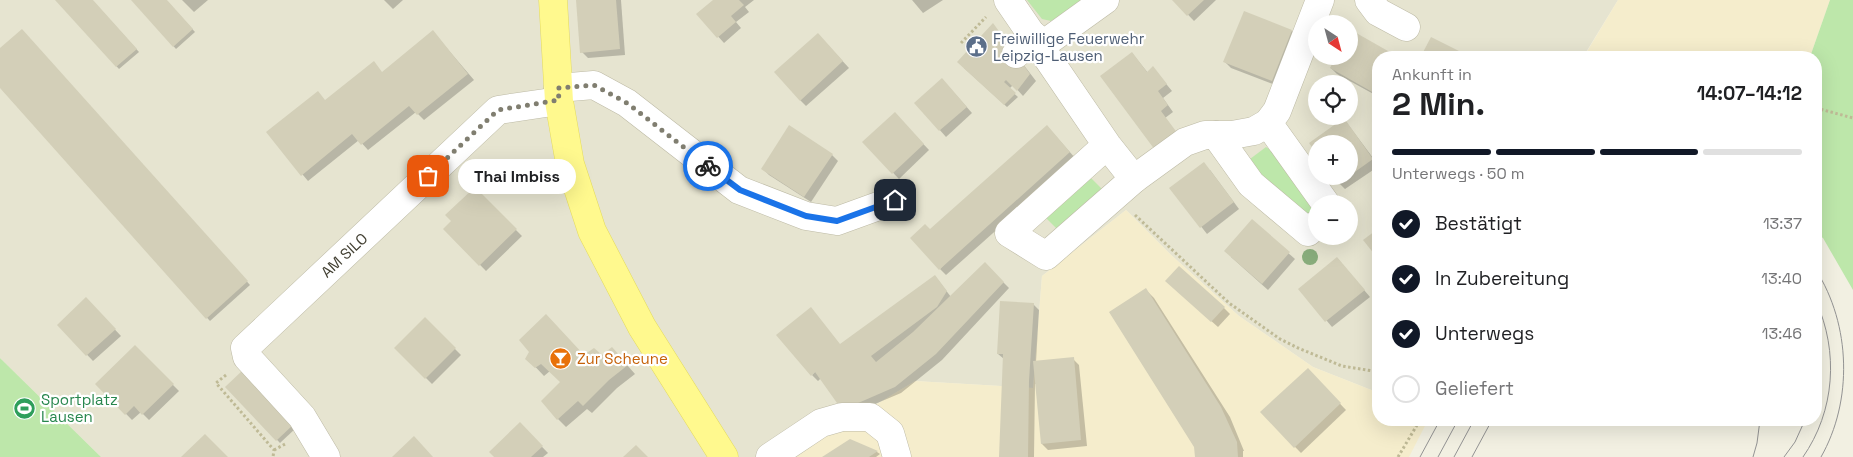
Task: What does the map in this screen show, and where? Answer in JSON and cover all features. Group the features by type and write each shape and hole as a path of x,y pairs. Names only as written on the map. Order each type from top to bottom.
{"main road":[{"path":"553,0 558,94 570,164 592,231 642,327 724,457"}],"street":[{"path":"1030,45 1105,0"},
{"path":"1107,145 1009,233 1046,256 1125,187 1186,142 1205,135 1232,135 1254,131 1268,123 1277,111 1320,0"},
{"path":"1369,0 1378,12 1406,27"},
{"path":"998,7 1030,45 1107,145 1125,187"},
{"path":"558,94 594,85 627,103 740,190 806,216 837,221 895,200"},
{"name":"AM SILO","path":"247,357 245,348 498,110 558,94"},
{"path":"1268,123 1320,195"},
{"path":"1216,135 1251,184 1308,232"},
{"path":"247,357 302,417 326,457"},
{"path":"770,457 821,423 842,417 870,417 890,433 897,457"}],"path":[{"path":"961,43 998,7"},
{"path":"1822,110 1853,118"},
{"path":"1125,187 1127,207 1230,303 1280,339 1298,348 1342,366 1372,371"},
{"path":"247,357 216,383 274,450 273,457"},
{"path":"1398,457 1416,426"}],"shaded area":[{"path":"0,0 1618,0 1587,51 1372,51 1372,390 1313,367 1239,316 1170,254 1126,210 1042,276 1033,388 915,381 789,457 101,457 0,358"},
{"path":"1618,0 1830,0 1812,51 1587,51"},
{"path":"1126,210 1170,254 1239,316 1313,367 1372,390 1372,426 1425,426 1409,457 789,457 915,381 1033,388 1042,276"}],"green space":[{"path":"1027,0 1083,0 1051,21 1042,19"},
{"path":"1830,0 1853,0 1853,290 1822,237 1822,51 1812,51"},
{"path":"1266,147 1286,161 1310,195 1308,195 1308,221 1246,162"},
{"path":"1090,177 1102,189 1058,230 1046,218"},
{"name":"Sportplatz Lausen","path":"0,358 101,457 0,457"}],"building":[{"path":"55,0 93,0 137,49 116,67"},
{"path":"131,0 167,0 193,29 173,47"},
{"path":"576,0 616,0 620,49 580,53"},
{"path":"713,0 739,0 744,5 731,16 736,22 717,38 696,14"},
{"path":"1172,0 1204,0 1187,16"},
{"path":"1244,11 1292,30 1272,81 1223,62"},
{"path":"993,23 1030,74 1017,91 1006,80 1004,82 1016,93 1004,105 957,62"},
{"path":"22,29 248,281 206,319 0,88 0,48"},
{"path":"433,30 468,74 417,115 409,106 361,145 352,134 301,176 266,132 318,91 325,100 374,61 382,72"},
{"path":"818,33 843,61 800,101 774,72"},
{"path":"1358,34 1388,51 1372,51 1372,92 1358,84 1358,75 1342,75 1330,68 1332,65 1358,65"},
{"path":"1431,37 1459,51 1424,51"},
{"path":"1132,52 1147,72 1153,66 1167,84 1158,91 1168,105 1161,111 1178,134 1155,150 1100,76"},
{"path":"942,78 967,107 939,131 914,103"},
{"path":"895,112 924,144 892,174 862,142"},
{"path":"789,125 833,154 804,197 761,169"},
{"path":"1047,125 1070,152 939,270 910,238 925,224 930,229"},
{"path":"1334,125 1349,125 1356,135 1320,135"},
{"path":"1358,138 1372,158 1372,160 1358,170"},
{"path":"1204,162 1234,202 1200,228 1169,188"},
{"path":"475,187 517,229 479,266 443,229 451,221 445,215"},
{"path":"1252,219 1290,252 1262,284 1224,251"},
{"path":"1372,233 1372,251 1363,240"},
{"path":"1337,257 1365,290 1325,322 1298,289"},
{"path":"985,262 1004,282 936,354 895,387 842,410 815,372 811,376 776,335 811,307 840,344 935,275 947,291 937,307 871,356 876,362 913,332"},
{"path":"1179,266 1225,307 1211,322 1165,281"},
{"path":"1146,288 1221,407 1237,442 1238,457 1195,457 1194,447 1109,312"},
{"path":"86,297 116,329 86,356 57,325"},
{"path":"1000,301 1034,303 1029,381 1028,457 999,457 1003,354 997,354"},
{"path":"546,314 584,355 594,348 602,355 612,347 628,365 609,380 583,406 578,401 557,420 541,401 560,382 541,364 535,368 525,359 529,352 519,340"},
{"path":"425,317 456,348 425,379 394,348"},
{"path":"135,345 174,384 142,415 134,406 125,415 95,384"},
{"path":"1074,357 1081,440 1041,444 1033,361"},
{"path":"1308,368 1341,403 1294,448 1260,412"},
{"path":"243,370 294,424 276,441 225,387"},
{"path":"520,422 543,446 531,457 494,457 489,452"},
{"path":"205,434 228,457 181,457"},
{"path":"414,436 433,457 392,457"},
{"path":"850,439 878,451 869,457 822,457"},
{"path":"636,445 648,457 623,457"}],"tram line":[{"path":"1821,457 1839,412 1843,388 1844,363 1836,315 1822,281"},
{"path":"1822,317 1828,340 1830,381 1822,420"},
{"path":"1420,457 1437,426"},
{"path":"1438,457 1455,426"},
{"path":"1454,457 1471,426"},
{"path":"1472,457 1489,426"},
{"path":"1753,457 1759,426"},
{"path":"1784,457 1795,442 1802,426"},
{"path":"1803,457 1819,426"}],"way so far":[{"path":"428,176 498,110 559,100 558,88 594,85 627,103 708,166"}],"place":[{"name":"Freiwillige Feuerwehr Leipzig-Lausen","path":"977,47"},
{"name":"Thai Imbiss","path":"428,176"},
{"name":"Zur Scheune","path":"561,358"},
{"name":"Sportplatz Lausen","path":"25,408"}],"route":[{"path":"708,166 740,190 806,216 837,221 895,200"}]}
